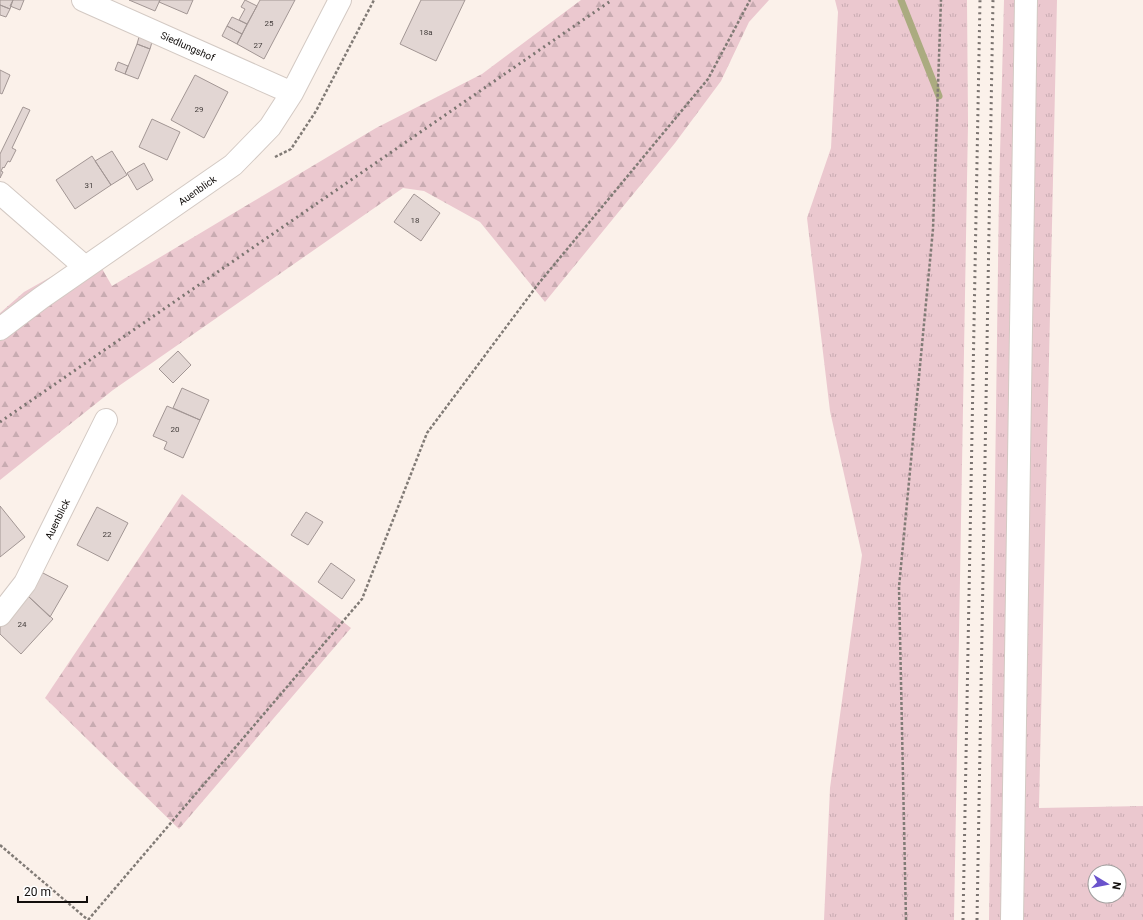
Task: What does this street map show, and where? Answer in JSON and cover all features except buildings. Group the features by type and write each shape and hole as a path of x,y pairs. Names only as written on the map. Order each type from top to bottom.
{"street":[{"name":"Siedlungshof","path":"83,0 292,93"},
{"name":"Auenblick","path":"0,329 85,267 233,165 270,126 292,93 340,0"},
{"path":"1012,920 1026,0"},
{"path":"0,193 85,267"},
{"name":"Auenblick","path":"0,615 25,583 106,420"}],"path":[{"path":"0,845 88,920 362,599 428,433 539,283 708,79 750,0"},
{"path":"906,920 899,587 933,229 941,0"}],"green space":[{"path":"581,0 769,0 749,22 721,81 675,143 545,302 480,222 424,191 403,188 113,390 0,480 0,313 24,292 93,253 112,286 376,128 482,74"},
{"path":"835,0 967,0 968,124 954,920 824,920 830,788 862,555 830,411 807,218 831,148 838,12"},
{"path":"1004,0 1057,0 1039,808 1143,806 1143,920 989,920 999,193"},
{"path":"182,494 351,628 179,829 45,698"}],"waterway":[{"path":"901,0 939,96"}],"railway":[{"path":"0,422 612,0"},
{"path":"963,920 980,0"},
{"path":"977,920 993,0"}]}
